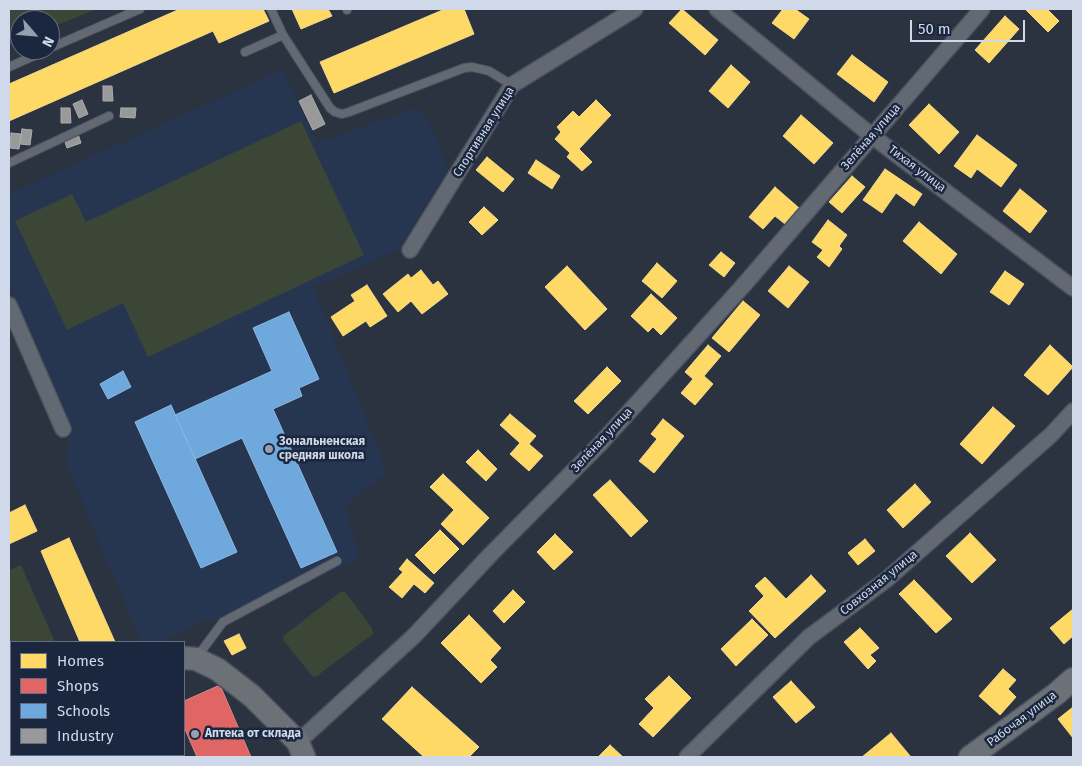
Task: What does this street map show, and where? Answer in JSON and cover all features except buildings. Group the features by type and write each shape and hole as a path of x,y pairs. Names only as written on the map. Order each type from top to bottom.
{"street":[{"name":"Спортивная улица","path":"410,250 512,85 635,9"},
{"name":"Тихая улица","path":"717,9 872,136 1073,288"},
{"name":"Зелёная улица","path":"190,658 217,669 252,696 301,750 600,444 742,287 982,9"},
{"path":"9,305 63,429"},
{"name":"Совхозная улица","path":"687,757 809,637 886,580 1051,435 1073,411"},
{"name":"Рабочая улица","path":"970,757 1056,694 1073,679"}],"lane":[{"path":"60,44 140,9"},
{"path":"271,9 284,35 330,108 335,112 342,114 349,112 464,68 481,68 512,85"},
{"path":"245,52 284,35"},
{"path":"9,67 24,60"},
{"path":"9,163 109,116"},
{"path":"190,658 223,622 337,561"}],"shaded area":[{"path":"282,70 317,143 419,107 429,122 448,169 399,249 313,287 387,472 345,505 359,558 233,621 203,620 161,641 141,641 67,465 68,417 9,287 9,194"}],"green space":[{"path":"9,9 96,9 60,24 60,10 10,10 9,45"},
{"path":"301,121 364,255 148,357 123,303 67,330 15,221 72,194 86,222"},
{"path":"21,565 55,641 10,641 9,697 9,570"},
{"path":"342,591 346,593 372,628 373,634 317,676 313,677 284,641 283,636"},
{"path":"9,744 10,756 131,757 9,757"}],"place":[{"name":"Зональненская средняя школа","path":"269,449"},
{"name":"Аптека от склада","path":"195,734"}]}
